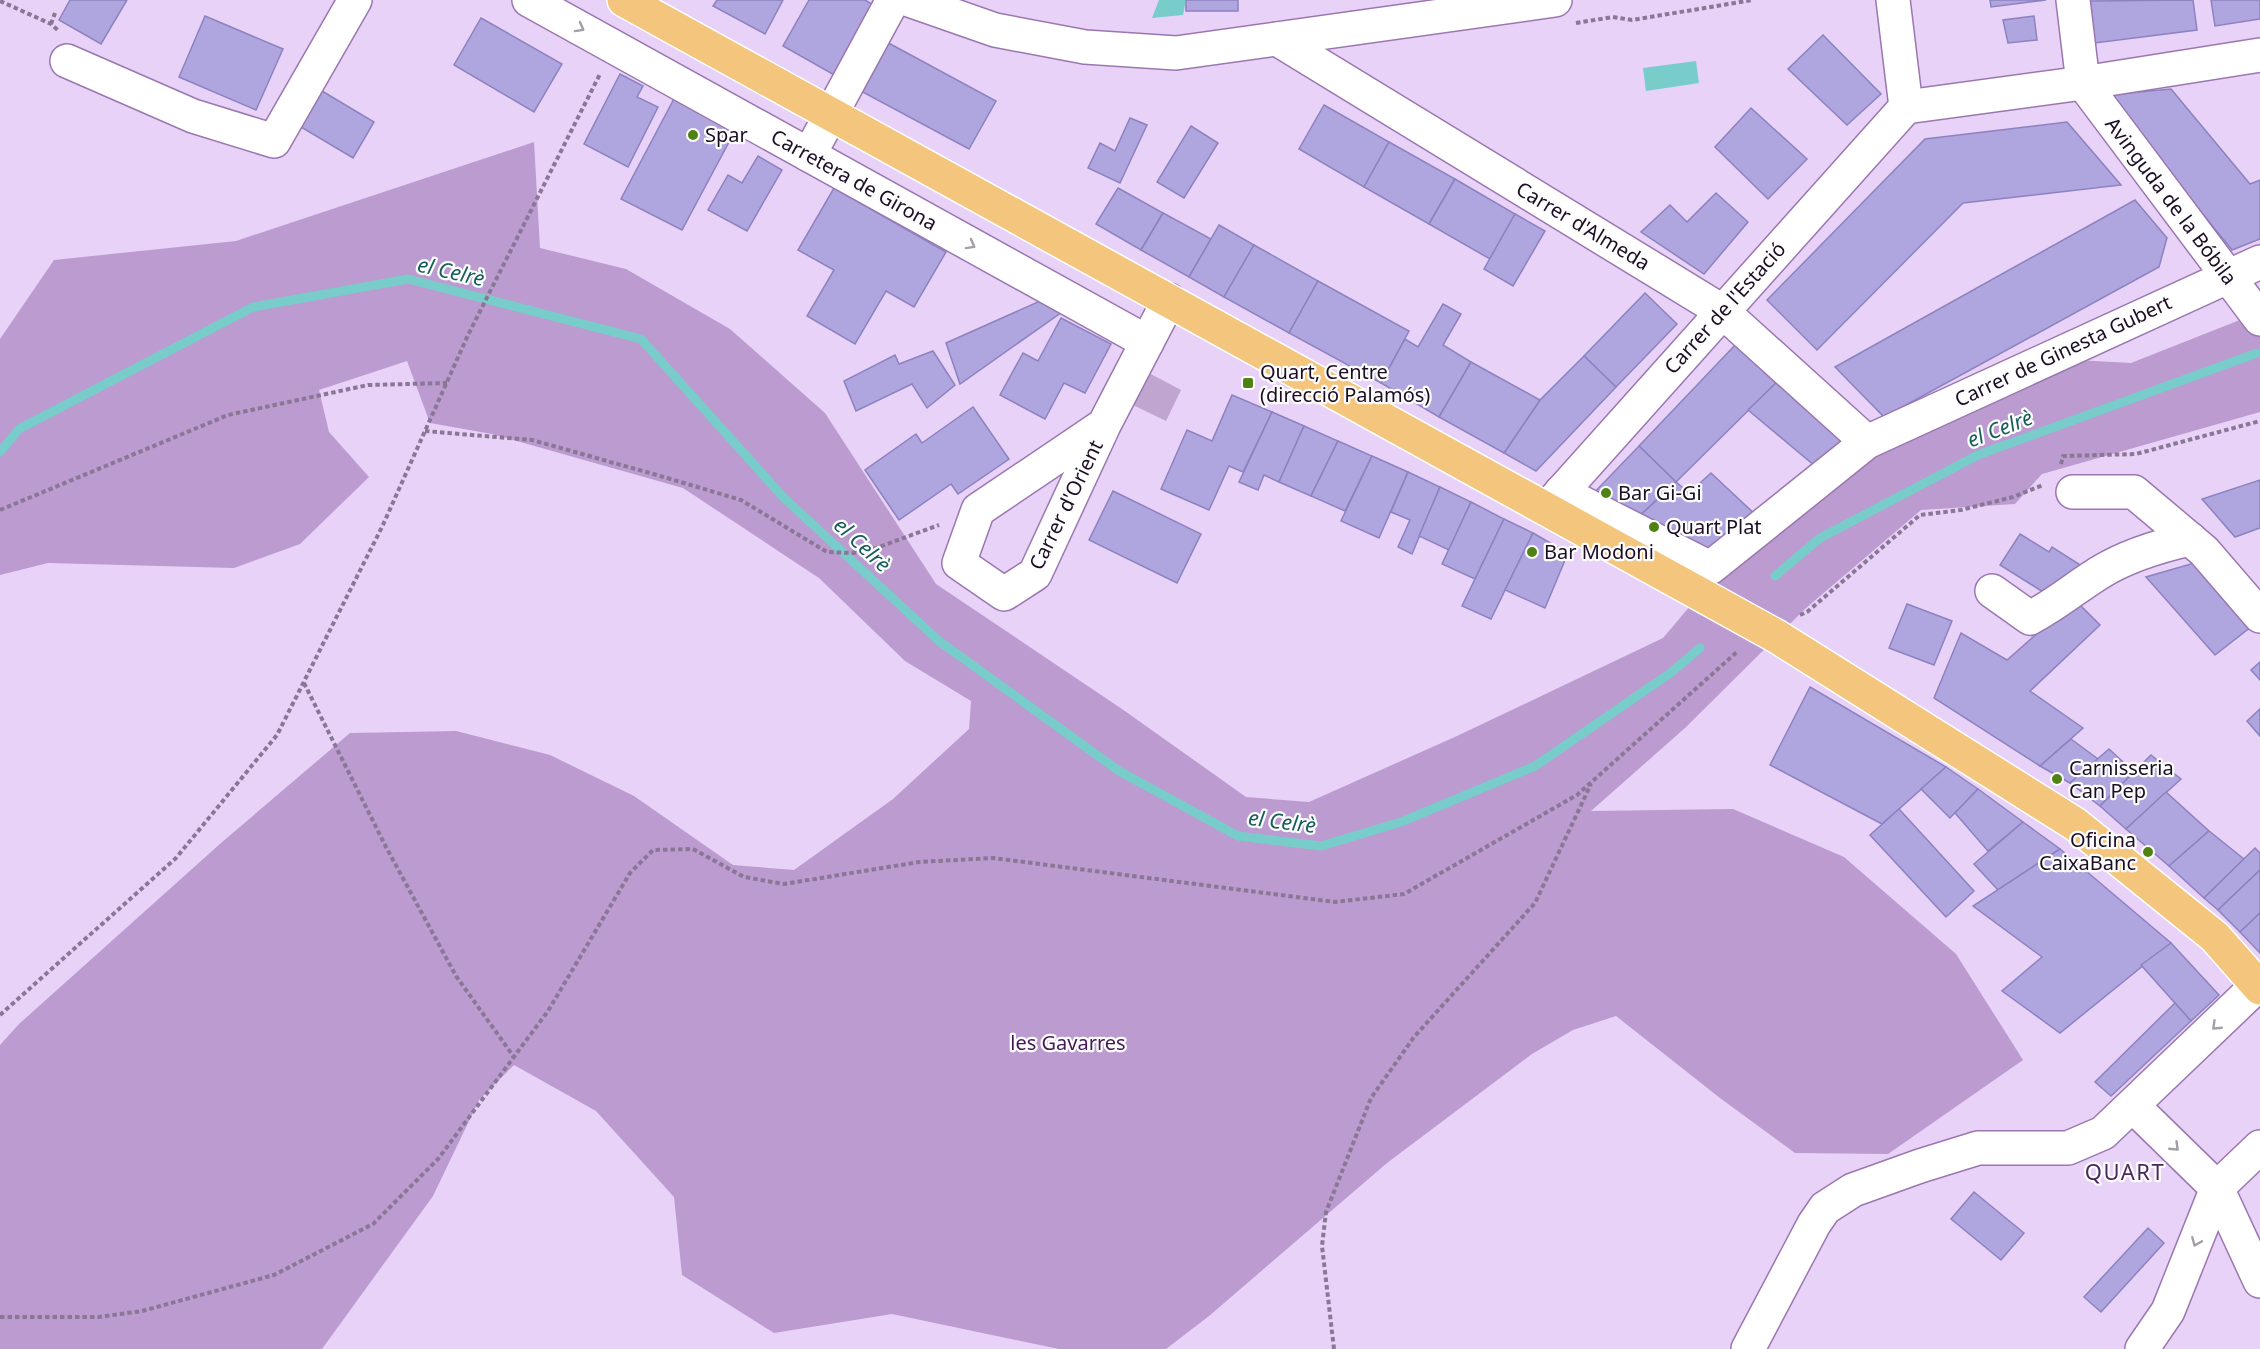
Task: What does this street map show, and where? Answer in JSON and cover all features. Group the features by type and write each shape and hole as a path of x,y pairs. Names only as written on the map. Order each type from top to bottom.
{"main road":[{"path":"624,0 1170,300 1553,501 1763,628 2075,824 2215,937 2259,986"}],"street":[{"path":"67,61 193,116 274,141 356,0"},
{"name":"Carretera de Girona","path":"529,0 1148,342"},
{"path":"809,155 893,0"},
{"path":"909,0 995,30 1085,47 1176,53 1565,6"},
{"path":"1893,0 1906,107 2260,55"},
{"path":"2073,0 2083,82"},
{"name":"Carrer d'Almeda","path":"1277,39 1722,311 1867,442"},
{"name":"Avinguda de la Bóbila","path":"2083,82 2260,319"},
{"name":"Carrer de l'Estació","path":"1553,501 1906,107"},
{"name":"Carrer de Ginesta Gubert","path":"1553,501 1710,568 1867,442 2260,262"},
{"name":"Carrer d'Orient","path":"1104,425 978,510 959,564 1004,594 1035,574 1104,425 1170,300"},
{"path":"2060,481 2134,492 2204,551 2260,616"},
{"path":"1992,591 2030,618 2052,607 2100,572 2156,547 2190,539"},
{"path":"1748,1349 1814,1224 1825,1208 1853,1190 1978,1148 2068,1148 2103,1133 2259,986"},
{"path":"2133,1106 2217,1188 2260,1281"},
{"path":"2142,1349 2168,1311 2217,1188 2260,1147"}],"path":[{"path":"1565,6 1576,23 1613,17 1632,20 1753,0"},
{"path":"0,1 51,24 56,13"},
{"path":"0,1016 176,858 277,735 382,527 447,383 614,47"},
{"path":"0,510 228,415 368,385 447,383"},
{"path":"0,1317 99,1317 131,1313 274,1275 373,1224 438,1160 548,1011 630,873 652,850 693,849 744,877 784,884 919,862 993,858 1335,902 1404,894 1577,795 1763,628 1807,612 1920,515 1972,507 2013,497 2060,481 2063,456 2136,454 2260,421"},
{"path":"425,431 532,440 668,478 741,500 827,552 852,553 896,542"},
{"path":"304,682 386,847 456,976 514,1057"},
{"path":"1334,1349 1322,1246 1326,1212 1371,1098 1414,1037 1535,903 1593,781"}],"shaded area":[{"path":"1159,0 1186,0 1183,15 1152,18"},
{"path":"1696,61 1699,83 1646,91 1643,68"},
{"path":"1149,373 1181,390 1166,421 1133,405"}],"green space":[{"name":"les Gavarres","path":"534,142 540,248 626,269 730,329 825,413 936,584 1122,709 1246,797 1309,802 1457,736 1663,638 1724,566 1863,460 2058,359 2131,363 2260,312 2260,412 2042,474 2015,504 1921,510 1806,608 1685,728 1591,811 1733,809 1844,857 1956,954 2023,1060 1888,1154 1795,1153 1720,1098 1616,1016 1573,1030 1532,1054 1387,1163 1209,1316 1166,1349 1059,1349 892,1314 774,1333 682,1275 674,1197 596,1111 514,1065 479,1100 433,1196 322,1349 0,1349 0,1045 19,1024 221,843 350,733 456,731 550,755 634,796 733,865 794,870 893,799 969,729 971,701 905,661 819,578 683,488 492,434 430,423 407,361 319,390 329,432 369,477 300,544 234,568 48,563 0,575 0,339 54,260 236,241"}],"building":[{"path":"70,0 127,0 101,44 59,20"},
{"path":"717,0 783,0 765,34 713,6"},
{"path":"809,0 865,0 875,6 836,76 783,46"},
{"path":"1186,0 1238,0 1238,11 1186,11"},
{"path":"1990,0 2046,0 1991,7"},
{"path":"2193,0 2197,30 2095,43 2088,1"},
{"path":"2211,0 2260,0 2260,19 2215,26"},
{"path":"205,16 283,49 256,110 179,77"},
{"path":"2034,16 2037,40 2008,43 2003,20"},
{"path":"481,18 562,64 534,112 454,65"},
{"path":"1823,35 1881,94 1847,125 1788,69"},
{"path":"883,40 996,101 969,149 857,89"},
{"path":"620,74 643,86 637,97 658,107 628,167 584,144"},
{"path":"2171,89 2250,184 2260,180 2260,239 2232,250 2106,95"},
{"path":"322,91 374,122 353,158 301,127"},
{"path":"676,95 737,127 682,230 621,199"},
{"path":"1324,105 1389,142 1364,187 1299,149"},
{"path":"1751,108 1807,159 1768,199 1715,147"},
{"path":"1130,118 1147,125 1120,183 1088,168 1100,143 1115,151"},
{"path":"2067,122 2121,185 1963,203 1817,350 1767,300 1925,139"},
{"path":"1191,126 1218,143 1184,198 1157,182"},
{"path":"1389,142 1455,179 1429,224 1364,187"},
{"path":"758,156 782,170 747,231 708,210 728,175 742,183"},
{"path":"1455,179 1515,214 1490,259 1429,224"},
{"path":"834,188 946,252 914,307 886,291 855,344 807,316 834,270 798,250"},
{"path":"1118,188 1163,213 1141,250 1096,224"},
{"path":"1716,193 1748,222 1704,274 1641,232 1670,205 1687,222"},
{"path":"2135,200 2167,238 2159,267 1884,417 1835,367"},
{"path":"1163,213 1211,239 1189,277 1141,250"},
{"path":"1515,214 1545,231 1513,286 1484,269"},
{"path":"1219,225 1254,245 1224,297 1189,277"},
{"path":"1254,245 1318,281 1289,333 1224,297"},
{"path":"1318,281 1409,331 1381,383 1289,333"},
{"path":"1645,293 1677,324 1616,387 1584,356"},
{"path":"1040,301 1065,310 960,384 946,343"},
{"path":"1443,304 1461,314 1443,345 1471,362 1439,417 1381,383 1405,339 1418,347"},
{"path":"1061,318 1111,344 1085,393 1064,383 1045,419 1000,395 1023,353 1038,361"},
{"path":"1737,343 1778,381 1676,482 1639,446"},
{"path":"933,351 955,385 927,408 912,384 856,411 844,381 895,355 899,364"},
{"path":"1584,356 1616,387 1536,471 1504,453 1540,400"},
{"path":"1471,362 1540,400 1504,453 1439,417"},
{"path":"1778,381 1845,443 1815,466 1748,410"},
{"path":"1232,395 1272,412 1243,472 1229,466 1209,510 1161,489 1187,430 1212,441"},
{"path":"973,407 1009,459 958,494 951,484 899,520 865,470 916,434 922,443"},
{"path":"1272,412 1304,426 1279,482 1264,475 1258,490 1239,482"},
{"path":"1304,426 1338,441 1311,496 1279,482"},
{"path":"1338,441 1372,456 1345,511 1311,496"},
{"path":"1639,446 1676,482 1632,523 1588,499"},
{"path":"1372,456 1408,472 1379,538 1341,521"},
{"path":"1408,472 1440,487 1412,554 1398,547 1410,520 1391,512"},
{"path":"1711,473 1759,518 1705,562 1632,523 1676,482 1689,493"},
{"path":"2260,480 2260,528 2235,537 2202,499"},
{"path":"1440,487 1471,502 1449,550 1419,536"},
{"path":"1113,491 1201,534 1177,583 1089,540"},
{"path":"1471,502 1504,519 1475,579 1442,564"},
{"path":"1504,519 1533,533 1491,619 1462,606"},
{"path":"1533,533 1568,553 1545,608 1505,590"},
{"path":"2020,534 2049,552 2052,547 2082,566 2048,595 2000,565"},
{"path":"2201,561 2252,626 2215,655 2146,577"},
{"path":"2075,600 2100,625 2030,691 2083,728 2040,766 1934,698 1961,633 2007,660"},
{"path":"1907,604 1952,621 1934,665 1889,648"},
{"path":"2260,662 2260,680 2251,670"},
{"path":"1810,687 1946,767 1882,824 1770,765"},
{"path":"2260,709 2260,736 2247,721"},
{"path":"2071,739 2098,759 2070,783 2040,766"},
{"path":"2109,749 2134,772 2100,806 2070,783"},
{"path":"2151,755 2181,779 2126,829 2100,806"},
{"path":"1946,767 1978,789 1950,818 1921,789"},
{"path":"1978,789 2023,822 1988,851 1955,813"},
{"path":"2166,792 2209,831 2169,866 2126,829"},
{"path":"1899,809 1974,891 1946,917 1870,835"},
{"path":"2023,822 2060,849 1998,890 1974,864"},
{"path":"2209,831 2244,859 2204,898 2169,866"},
{"path":"2255,848 2260,853 2260,870 2218,910 2204,898"},
{"path":"2060,849 2171,943 2060,1033 2002,991 2042,957 1973,906"},
{"path":"2260,870 2260,913 2240,932 2218,910"},
{"path":"2260,913 2260,953 2240,932"},
{"path":"2171,943 2219,995 2191,1021 2141,965"},
{"path":"2175,1003 2191,1021 2111,1096 2095,1082"},
{"path":"1974,1192 2024,1233 2001,1260 1951,1219"},
{"path":"2148,1228 2164,1243 2101,1312 2084,1297"}],"waterway":[{"name":"el Celrè","path":"0,452 19,429 253,307 408,279 641,339 784,498 939,641 1119,771 1238,836 1321,846 1401,822 1535,766 1669,674 1700,648"},
{"name":"el Celrè","path":"1775,576 1820,538 1978,455 2257,353"}],"place":[{"name":"Spar","path":"693,135"},
{"name":"Quart, Centre (direcció Palamós)","path":"1248,383"},
{"name":"Bar Gi-Gi","path":"1606,493"},
{"name":"Quart Plat","path":"1654,527"},
{"name":"Bar Modoni","path":"1532,552"},
{"name":"Carnisseria Can Pep","path":"2057,779"},
{"name":"Oficina CaixaBanc","path":"2148,852"}],"district":[{"name":"QUART","path":"2125,1172"}]}
